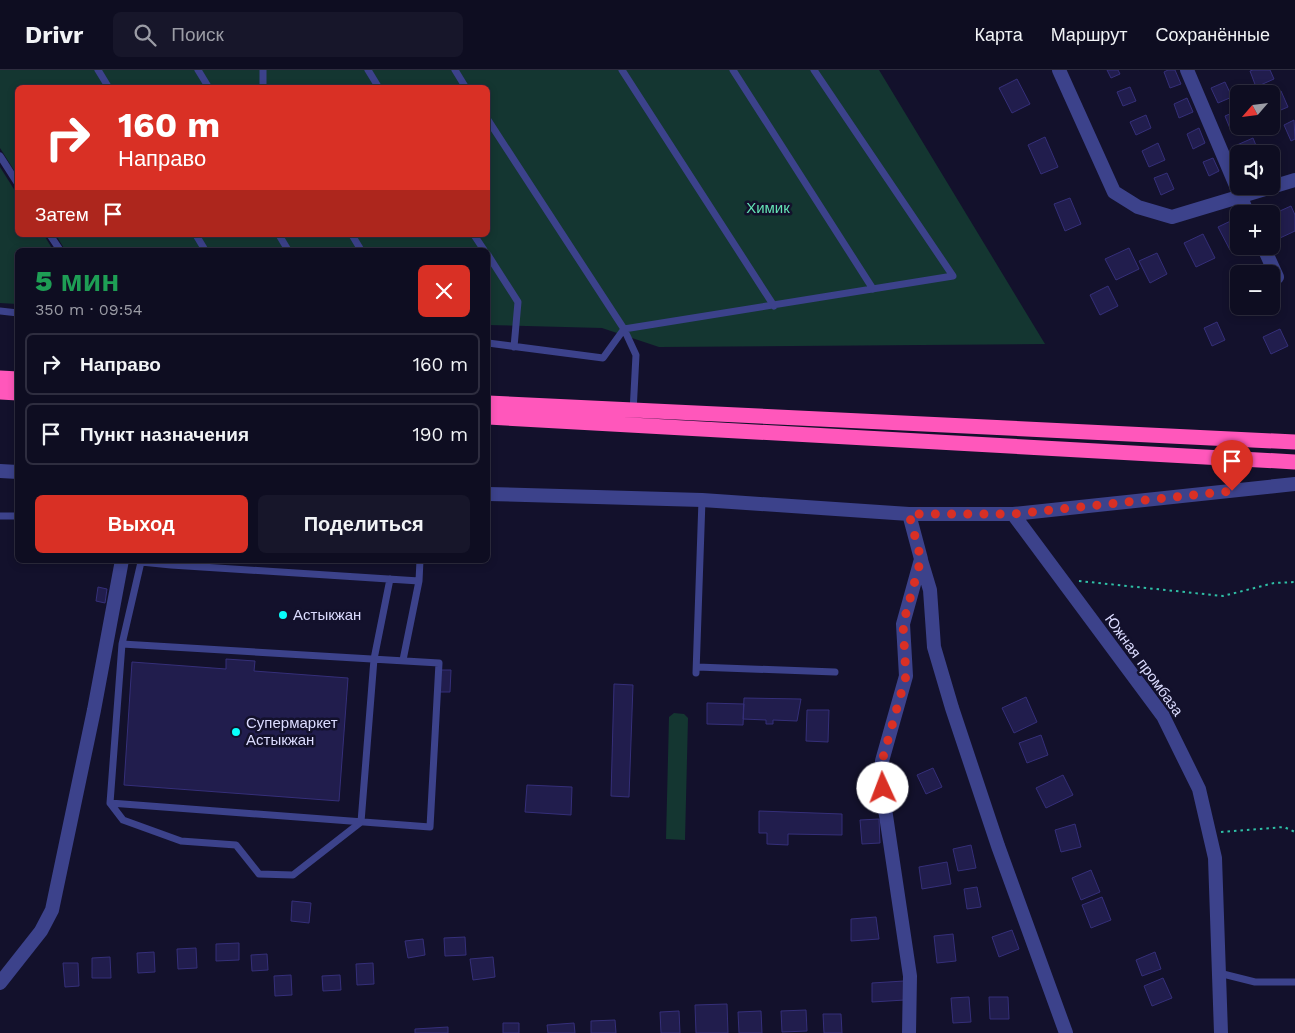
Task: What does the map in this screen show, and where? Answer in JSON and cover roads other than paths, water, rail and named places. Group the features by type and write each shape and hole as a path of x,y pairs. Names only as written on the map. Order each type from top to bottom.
{"highway":[{"path":"0,378 15,379"},
{"path":"0,392 15,393"},
{"path":"490,403 633,418 1295,462"},
{"path":"490,417 633,418 1295,442"}],"street":[{"path":"1059,70 1114,192 1138,207 1172,218 1295,180"},
{"path":"1186,70 1244,205"},
{"path":"0,471 15,472"},
{"path":"490,494 702,500 909,514 1013,514 1295,484"},
{"path":"909,514 930,590 934,648 952,708 998,846 1066,1033"},
{"name":"Южная промбаза","path":"1013,514 1164,716 1199,789 1214,858 1221,1033"},
{"path":"910,1033 910,976 884,802 882,761 906,676 903,624 921,559"},
{"path":"0,984 41,931 52,910 94,710 121,563"},
{"path":"1212,1033 1221,1033"}],"lane":[{"path":"98,70 107,85"},
{"path":"198,70 208,85"},
{"path":"263,70 263,85"},
{"path":"368,70 377,85"},
{"path":"455,70 464,85"},
{"path":"622,70 774,306"},
{"path":"733,70 873,289"},
{"path":"490,343 603,358 624,329 953,276 814,70"},
{"path":"490,123 624,329 636,355 633,418"},
{"path":"0,156 15,179"},
{"path":"51,237 59,248"},
{"path":"197,237 204,248"},
{"path":"280,237 287,248"},
{"path":"353,237 360,248"},
{"path":"475,237 483,248"},
{"path":"490,258 518,302 514,347"},
{"path":"0,311 15,313"},
{"path":"702,500 696,670 835,672"},
{"path":"0,516 15,516"},
{"path":"141,563 122,644 110,803 124,820 181,841 236,845 259,874 293,874 361,822 374,659 390,579"},
{"path":"169,563 419,581"},
{"path":"403,660 419,581 420,563"},
{"path":"110,803 430,827 439,663 122,644"},
{"path":"1219,973 1255,982 1295,982"}],"place":[{"name":"Астыкжан","path":"283,615"},
{"name":"Супермаркет Астыкжан","path":"236,732"}],"park label":[{"name":"Химик","path":"768,208"}]}
